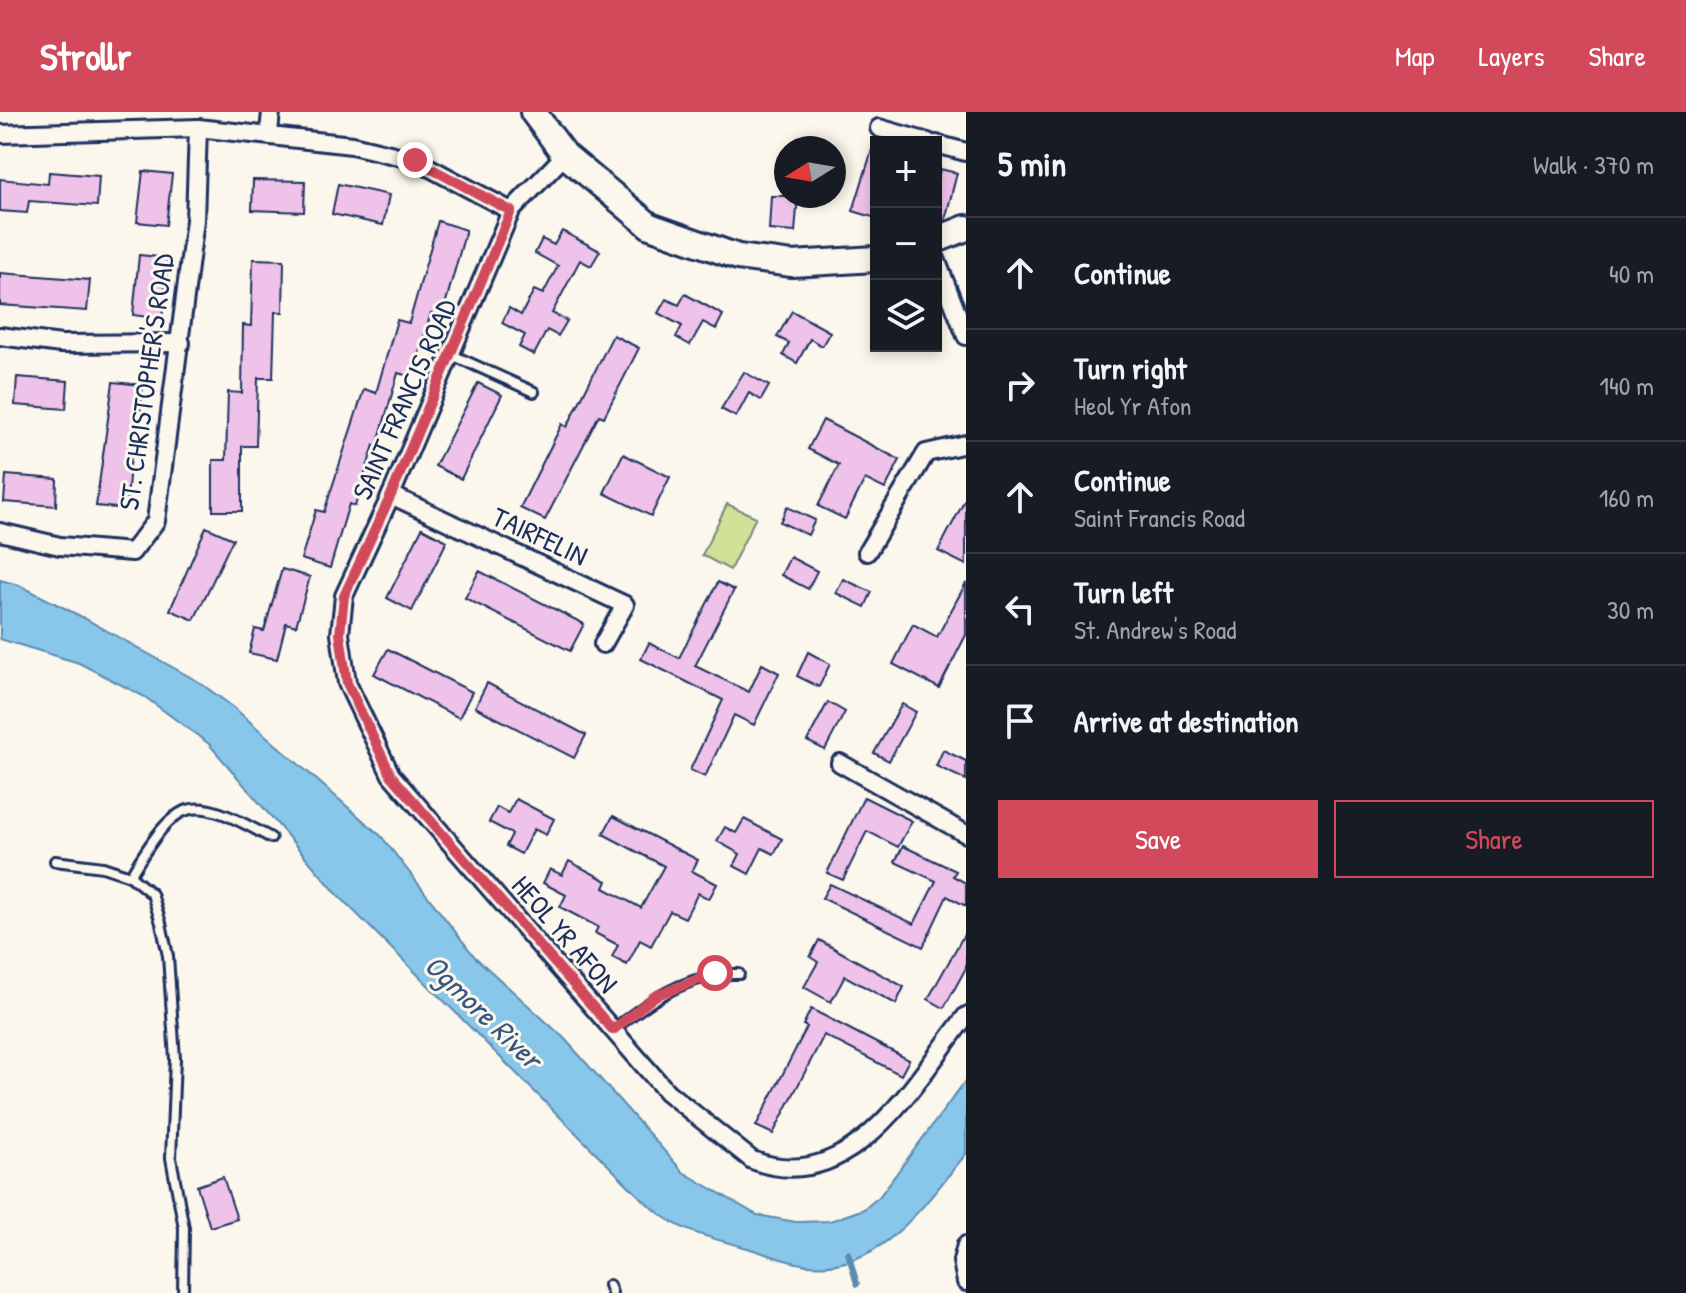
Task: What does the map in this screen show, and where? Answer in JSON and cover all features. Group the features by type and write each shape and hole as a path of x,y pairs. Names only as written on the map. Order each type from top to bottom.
{"street":[{"path":"269,133 271,112"},
{"path":"533,112 565,155 650,226 738,257 792,264 870,259"},
{"path":"0,134 198,128 269,133 352,145 415,160 511,211"},
{"name":"ST. CHRISTOPHER'S ROAD","path":"0,532 60,546 132,552 156,521 195,220 198,128"},
{"path":"879,128 907,136"},
{"path":"942,146 966,152"},
{"name":"SAINT FRANCIS ROAD","path":"347,683 340,634 344,596 452,355 511,211 565,155"},
{"path":"942,238 966,228"},
{"path":"942,274 966,336"},
{"path":"0,336 61,344 181,343"},
{"path":"867,552 926,453 966,444"},
{"name":"TAIRFELIN","path":"391,495 625,605 603,644"},
{"name":"HEOL YR AFON","path":"347,683 391,775 667,1092 729,1145 766,1166 803,1168 840,1157 882,1122 966,1016"},
{"path":"840,763 966,834"},
{"path":"966,1245 962,1261 966,1282"}],"lane":[{"path":"452,355 534,392"},
{"path":"130,876 159,829 189,810 224,811 271,838"},
{"path":"55,861 103,867 130,876 152,894 168,956 175,1059 171,1158 184,1228 183,1293"},
{"path":"613,1030 655,996 715,973 739,974"}],"green space":[{"path":"727,504 756,517 730,570 702,555"}],"water":[{"name":"Ogmore River","path":"0,580 19,585 82,617 199,682 233,707 381,836 475,957 564,1038 683,1172 757,1215 796,1222 830,1221 864,1209 879,1197 966,1080 966,1154 900,1230 859,1258 835,1264 793,1262 675,1224 638,1195 338,895 209,744 145,697 79,663 0,639"}],"building":[{"path":"870,156 870,216 853,211"},
{"path":"942,169 957,173 945,220 942,221"},
{"path":"143,171 172,174 166,225 137,222"},
{"path":"49,172 99,176 97,206 29,201 27,213 0,211 0,179 48,184"},
{"path":"253,180 305,181 304,212 252,210"},
{"path":"338,184 389,195 383,225 332,214"},
{"path":"771,196 774,196 774,208 797,208 795,232 769,230"},
{"path":"438,221 466,230 442,316 431,313 412,377 398,373 377,446 374,445 355,506 349,504 330,568 301,559 316,510 324,512 364,389 376,393 397,320 409,323"},
{"path":"562,231 600,251 591,266 580,260 552,313 567,321 558,336 547,330 534,355 519,347 525,335 502,323 509,308 521,315 534,290 543,294 558,266 535,253 542,239 554,245"},
{"path":"139,255 168,258 162,319 133,315"},
{"path":"253,259 284,260 283,312 275,312 273,378 258,378 256,446 242,446 242,511 213,511 213,460 226,460 228,392 242,393 243,325 251,326"},
{"path":"0,273 90,280 87,311 0,305"},
{"path":"685,294 723,315 716,329 703,322 690,345 676,337 682,326 658,313 666,299 679,305"},
{"path":"792,311 830,332 822,346 810,339 797,363 783,355 789,343 777,337"},
{"path":"613,335 639,348 604,417 599,415 545,520 520,508 562,424 567,427"},
{"path":"744,372 769,386 761,400 749,393 736,417 721,409"},
{"path":"17,377 68,381 66,409 15,405"},
{"path":"113,382 143,385 138,435 133,434 126,509 96,506"},
{"path":"478,383 502,395 461,479 435,466"},
{"path":"823,420 900,460 885,489 865,479 845,519 818,506 839,465 808,449"},
{"path":"623,454 670,477 651,516 604,493"},
{"path":"6,475 57,479 56,506 4,502"},
{"path":"966,498 966,565 938,551"},
{"path":"787,507 815,520 808,535 780,522"},
{"path":"206,527 233,539 194,620 170,610"},
{"path":"422,528 447,541 412,611 387,598"},
{"path":"790,557 817,571 808,589 781,575"},
{"path":"282,569 310,577 296,626 286,623 277,659 249,653 255,629 264,631"},
{"path":"479,571 584,624 570,651 465,598"},
{"path":"843,579 872,592 865,607 836,593"},
{"path":"718,582 734,590 695,666 749,692 762,664 779,673 754,725 734,715 705,777 690,770 723,700 641,659 649,643 679,658"},
{"path":"966,583 966,635 939,688 893,664 913,624 937,637"},
{"path":"388,649 472,692 459,718 374,674"},
{"path":"808,652 830,664 819,687 797,676"},
{"path":"487,683 586,735 574,758 475,707"},
{"path":"828,702 845,712 825,750 807,741"},
{"path":"902,704 916,712 889,761 874,753"},
{"path":"943,750 966,761 966,780 936,766"},
{"path":"864,797 912,821 898,847 867,831 843,880 827,873"},
{"path":"516,799 554,819 546,835 534,829 521,854 506,846 512,834 489,822 497,807 508,813"},
{"path":"613,816 698,860 692,871 717,884 709,899 698,893 685,918 670,911 651,946 640,940 627,965 612,957 618,945 595,933 598,927 560,907 566,895 543,883 550,869 562,875 569,861 607,881 604,888 641,908 664,866 603,834"},
{"path":"744,819 782,839 774,854 762,848 749,874 734,866 740,854 717,841 725,827 736,833"},
{"path":"903,846 956,871 953,876 966,883 966,906 947,896 923,947 822,898 830,884 914,924 936,881 895,862"},
{"path":"966,931 966,968 944,1008 928,999"},
{"path":"819,940 904,987 896,1004 845,976 831,1002 804,987 818,962 810,957"},
{"path":"811,1009 909,1060 901,1075 824,1035 773,1134 756,1126 807,1027 803,1025"},
{"path":"223,1177 237,1219 210,1227 197,1186"}],"waterway":[{"path":"848,1253 857,1284"}],"route":[{"path":"415,160 511,211 391,495 344,596 340,634 347,683 391,775 613,1030 655,996 715,973"}]}
